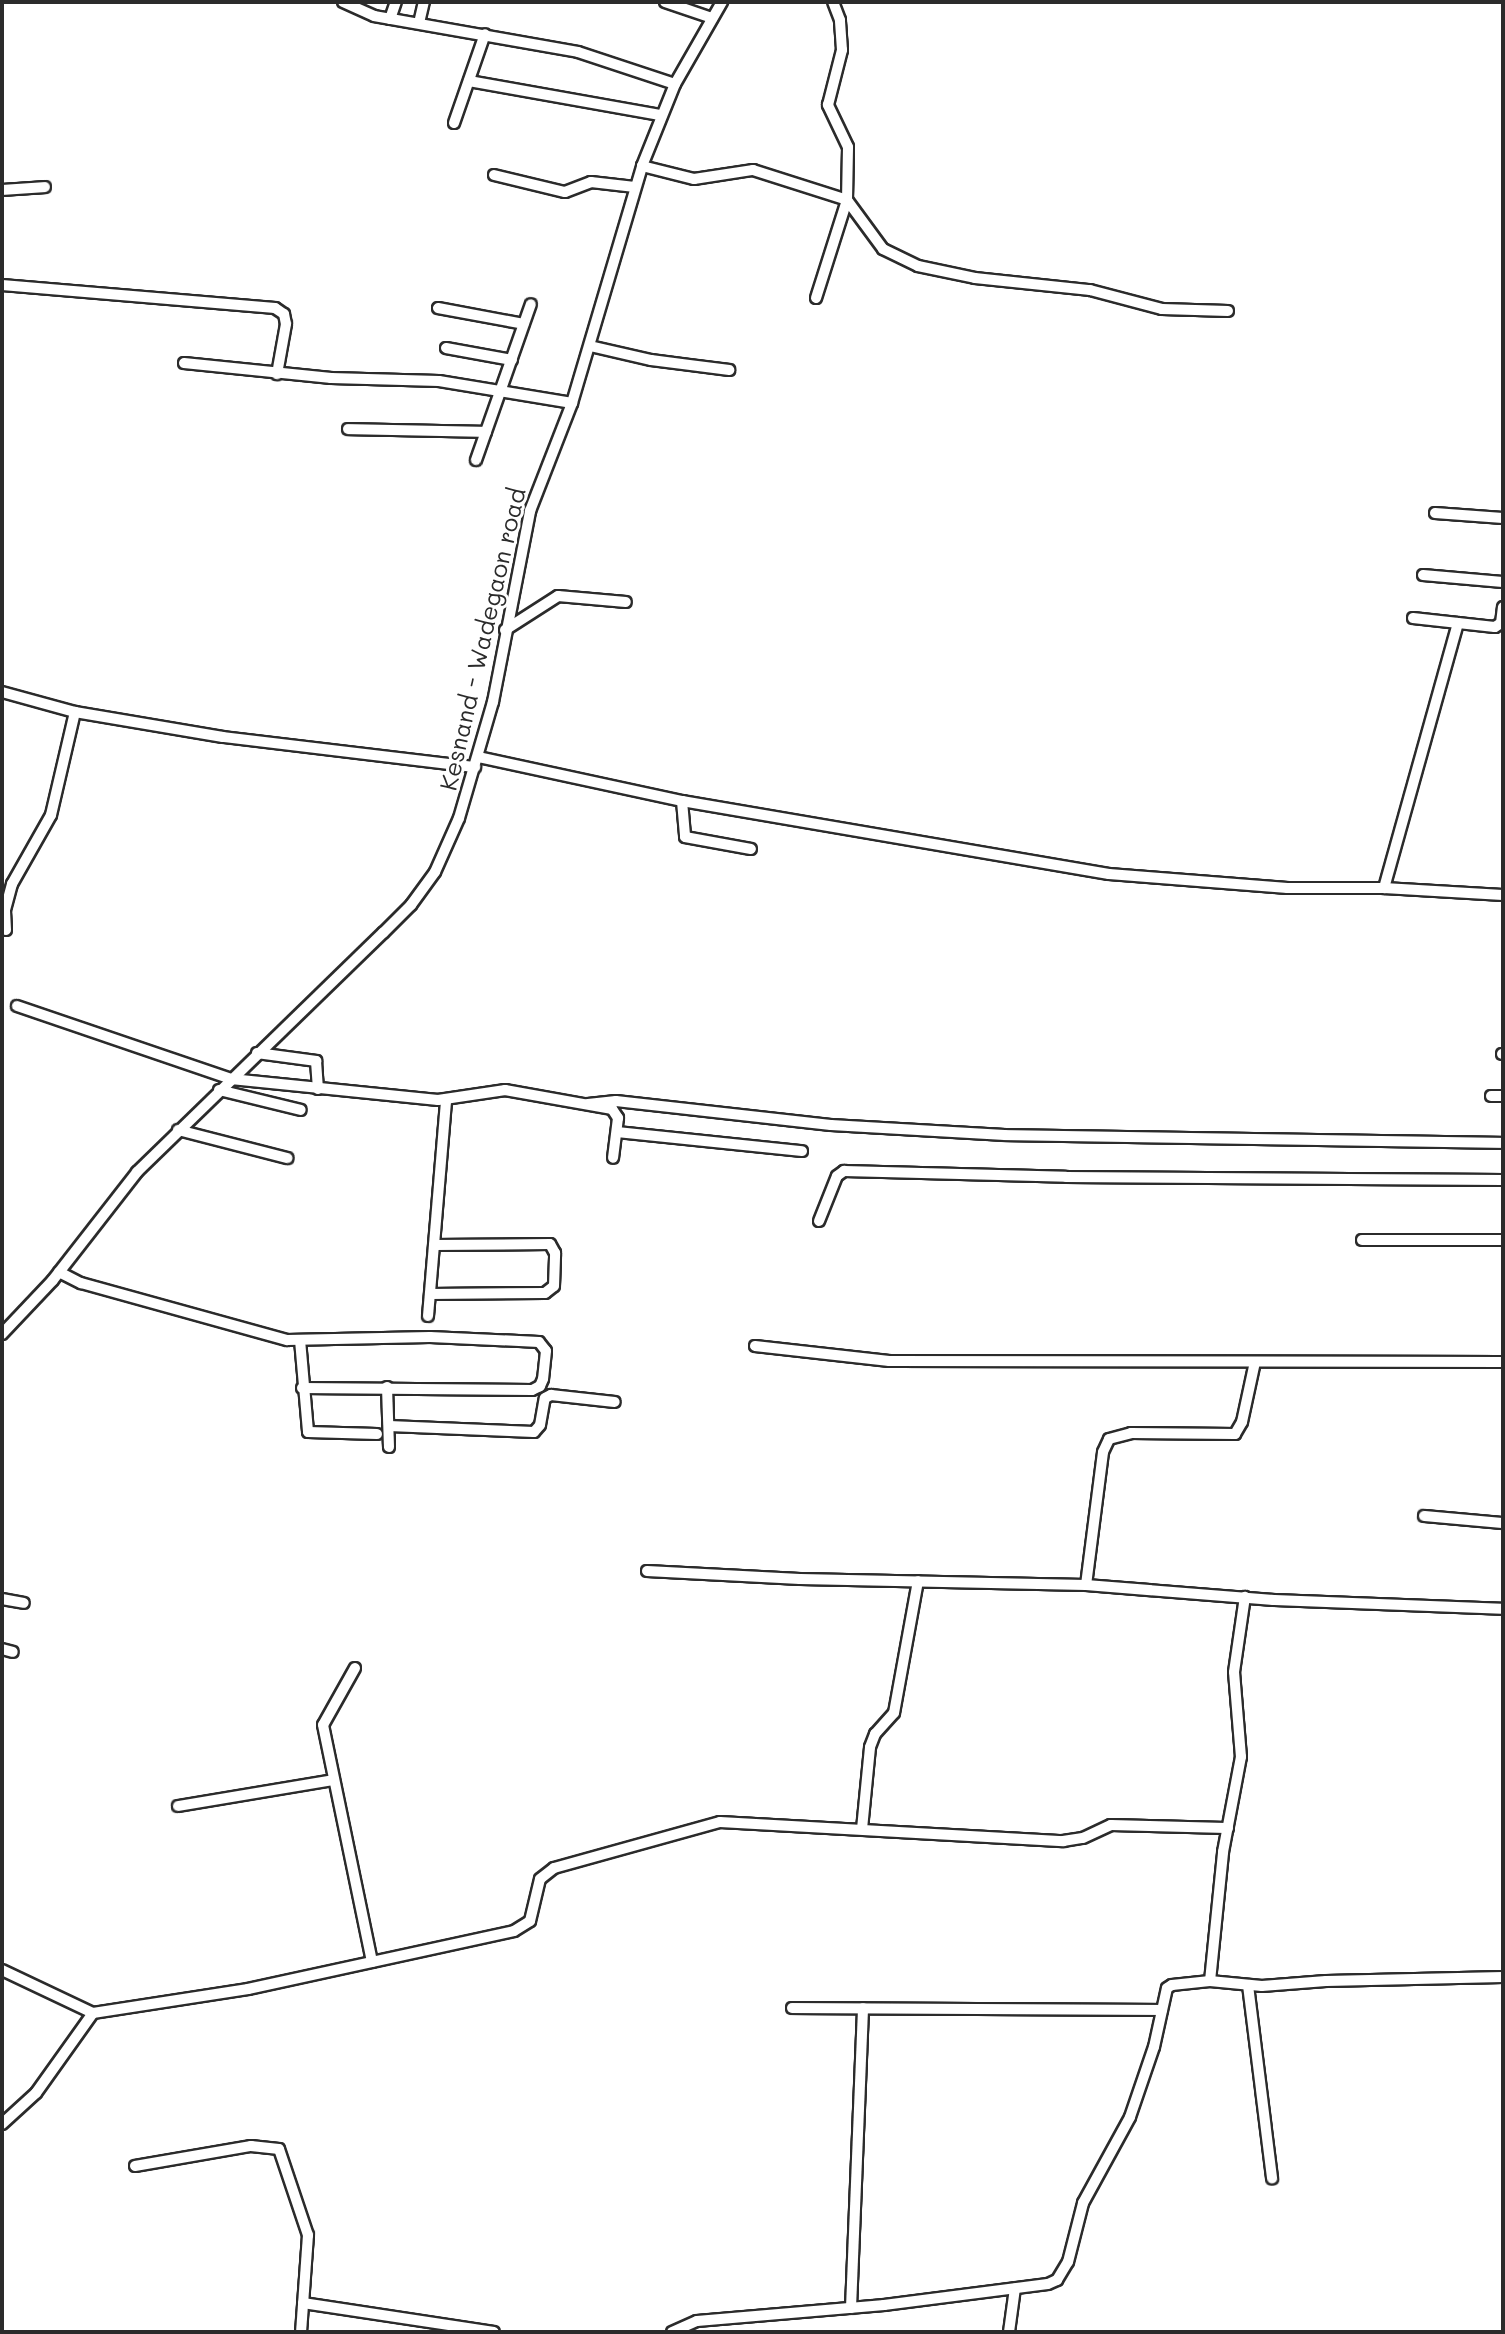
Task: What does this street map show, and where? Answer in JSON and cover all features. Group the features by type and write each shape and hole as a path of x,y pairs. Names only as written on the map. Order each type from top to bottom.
{"street":[{"path":"343,2 366,14 578,52 675,84"},
{"path":"390,19 396,2"},
{"path":"419,23 424,2"},
{"path":"665,2 712,18"},
{"name":"Kesnand - Wadegaon road","path":"2,1334 59,1272 137,1172 411,905 447,848 476,762 530,511 572,403 635,187 660,115 722,2"},
{"path":"816,298 847,200 848,147 828,105 842,50 840,20 833,2"},
{"path":"454,123 485,34"},
{"path":"469,81 660,115"},
{"path":"642,166 694,179 753,170 847,200 883,249 918,266 975,278 1090,290 1174,311 1228,311"},
{"path":"494,175 565,192 591,182 635,187"},
{"path":"2,190 45,187"},
{"path":"2,285 275,308 284,314 286,324 277,374"},
{"path":"476,460 531,304"},
{"path":"438,308 524,324"},
{"path":"590,346 651,360 729,370"},
{"path":"446,348 512,360"},
{"path":"184,363 277,374 439,381 572,403"},
{"path":"348,429 486,432"},
{"path":"1435,513 1503,518"},
{"path":"1423,575 1503,582"},
{"path":"505,630 558,596 626,602"},
{"path":"1413,618 1495,627 1501,623 1503,607"},
{"path":"1384,888 1458,623"},
{"path":"2,692 75,712 223,737 476,762 682,801 1109,874 1287,888 1384,888 1503,895"},
{"path":"6,930 5,910 12,884 51,815 75,712"},
{"path":"682,801 685,837 751,849"},
{"path":"17,1006 231,1079 446,1100 505,1090 616,1111 613,1158"},
{"path":"257,1053 316,1061 318,1089"},
{"path":"219,1090 301,1110"},
{"path":"1491,1096 1503,1096"},
{"path":"428,1316 446,1100"},
{"path":"588,1104 608,1100 831,1125 1005,1135 1503,1143"},
{"path":"178,1130 287,1158"},
{"path":"617,1132 802,1151"},
{"path":"819,1221 837,1176 844,1171 1066,1177 1503,1180"},
{"path":"1362,1240 1503,1240"},
{"path":"430,1294 545,1293 554,1286 555,1253 550,1244 434,1245"},
{"path":"59,1272 81,1283 262,1334 300,1340 430,1337 539,1342 546,1351 543,1379 532,1390 302,1388"},
{"path":"300,1340 308,1432 377,1434"},
{"path":"755,1346 889,1361 1503,1362"},
{"path":"1086,1585 1103,1452 1109,1439 1131,1433 1235,1434 1242,1422 1255,1362"},
{"path":"387,1387 389,1447"},
{"path":"538,1387 548,1397 615,1402"},
{"path":"389,1426 534,1432 540,1425 548,1397"},
{"path":"1424,1516 1503,1523"},
{"path":"647,1571 1086,1585 1245,1597 1503,1609"},
{"path":"862,1829 870,1747 875,1734 894,1713 918,1581"},
{"path":"1210,1981 1228,1828 1241,1757 1234,1672 1245,1597"},
{"path":"2,1599 24,1603"},
{"path":"355,1668 323,1725 372,1962"},
{"path":"178,1806 334,1780"},
{"path":"2,1970 93,2013 248,1989 514,1931 530,1921 540,1879 554,1868 720,1822 1063,1841 1083,1838 1111,1825 1228,1828"},
{"path":"672,2332 697,2321 851,2308 1048,2284 1063,2273 1083,2203 1130,2117 1167,1988 1172,1985 1210,1981 1248,1985 1503,1977"},
{"path":"1248,1985 1272,2179"},
{"path":"792,2008 1162,2010"},
{"path":"851,2308 863,2008"},
{"path":"2,2124 36,2093 93,2013"},
{"path":"135,2166 251,2146 279,2149 306,2222 301,2332"},
{"path":"1009,2332 1015,2288"},
{"path":"303,2303 494,2332"}]}
